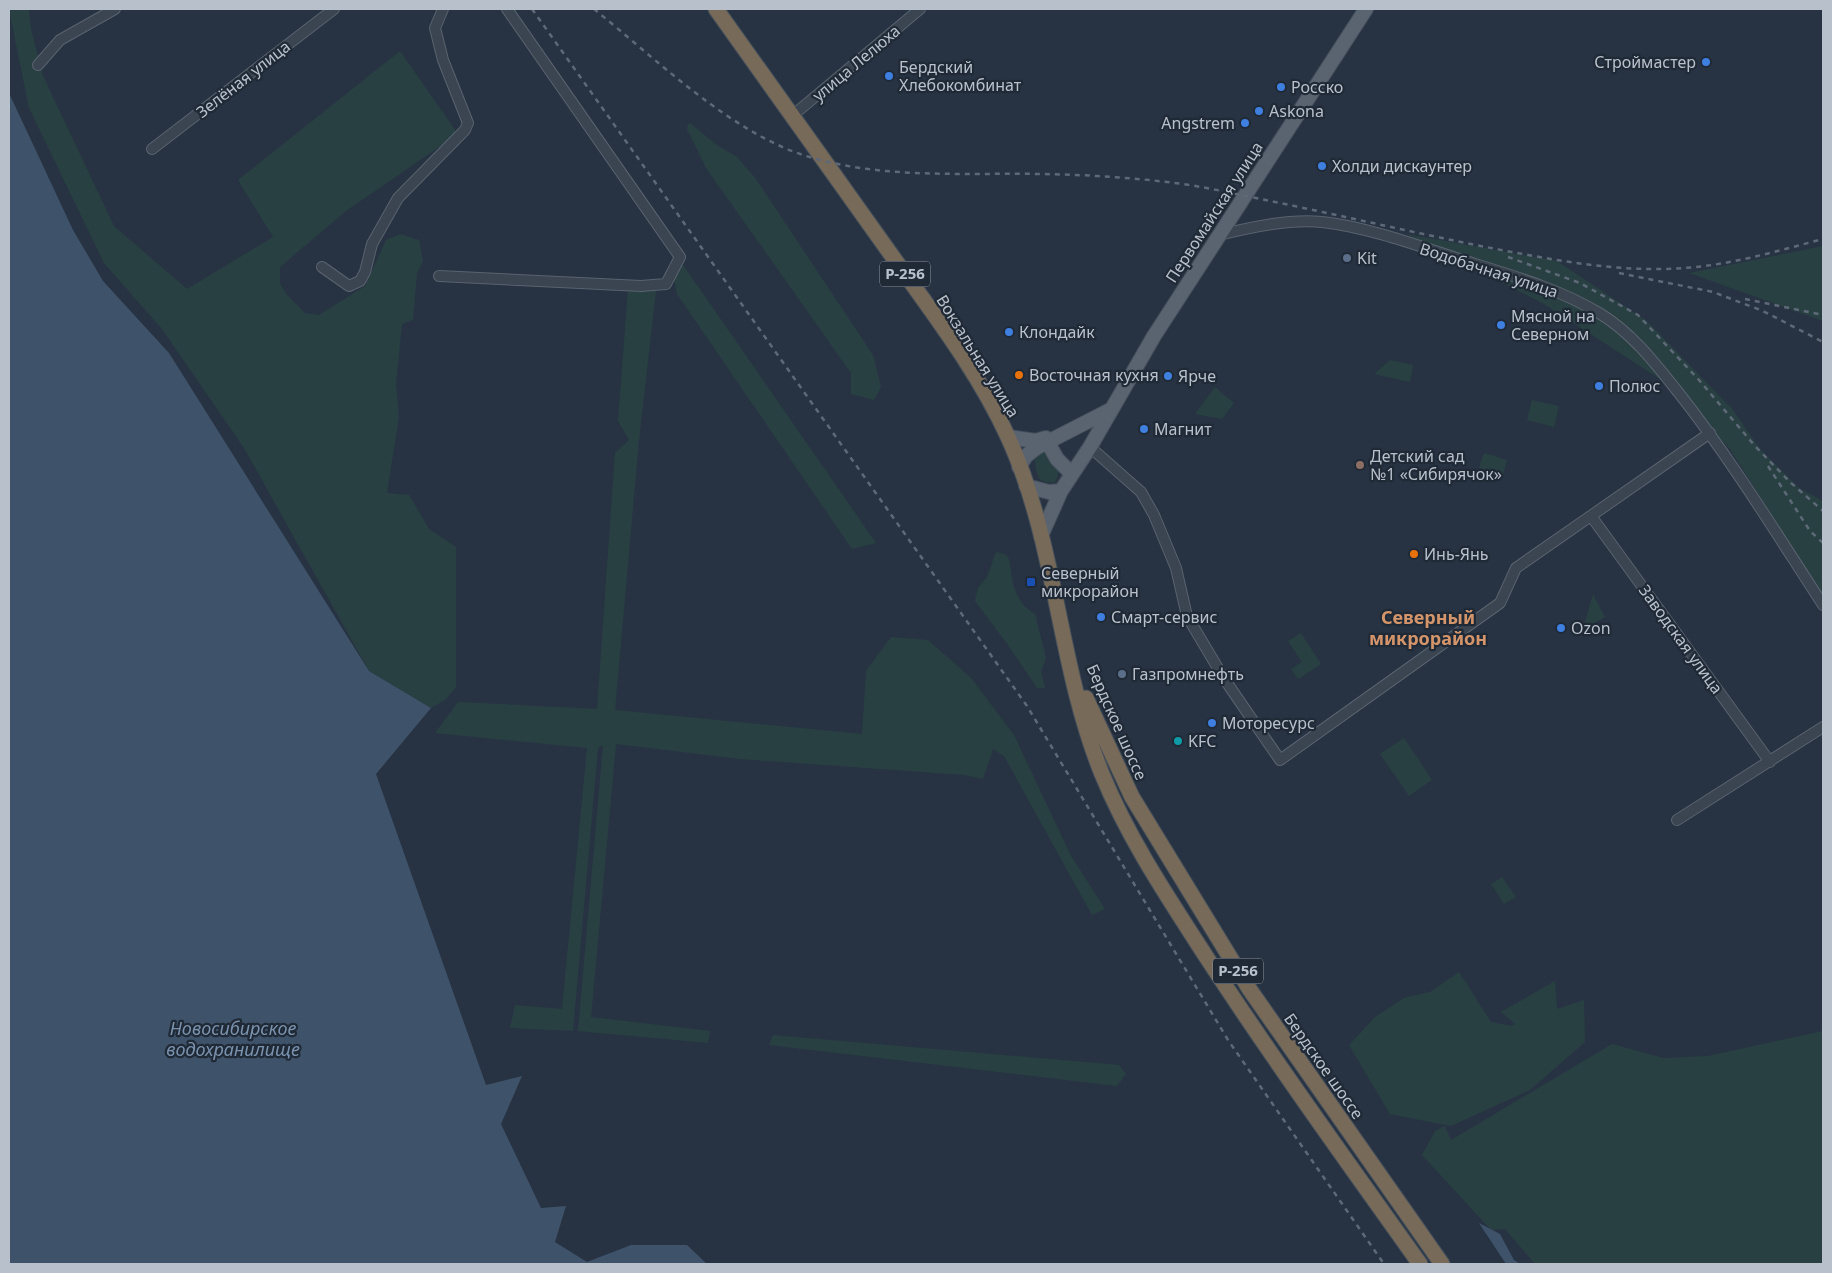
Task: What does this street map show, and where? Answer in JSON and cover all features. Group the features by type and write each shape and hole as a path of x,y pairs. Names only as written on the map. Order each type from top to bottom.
{"highway":[{"name":"Вокзальная улица","path":"716,9 968,365 1008,437 1026,486 1041,536 1069,658"},
{"name":"Бердское шоссе","path":"1069,658 1088,733 1100,771 1134,841 1239,1007 1420,1264"},
{"name":"Бердское шоссе","path":"1069,658 1132,797 1202,914 1284,1041 1442,1264"}],"main road":[{"name":"Первомайская улица","path":"1041,536 1062,491 1090,447 1154,336 1366,9"},
{"path":"1019,467 1026,456 1047,441 1110,410"},
{"path":"1008,437 1036,441 1068,431"},
{"path":"1047,441 1057,459 1072,474"},
{"path":"1026,486 1049,492 1062,491"}],"street":[{"path":"38,65 60,40 115,9"},
{"name":"Зелёная улица","path":"152,149 334,9"},
{"path":"322,267 349,286 360,281 366,272 372,244 398,198 465,130 468,122 443,60 434,28 443,9"},
{"path":"440,276 641,286 666,284 680,257 507,9"},
{"name":"улица Лелюха","path":"792,116 920,9"},
{"name":"Водобачная улица","path":"1219,235 1295,222 1323,222 1416,245 1565,295 1601,314 1628,335 1653,360 1710,433 1823,605"},
{"path":"1090,447 1140,492 1145,500 1154,515 1176,568 1187,616 1225,680 1280,760 1500,603 1516,568 1710,433"},
{"name":"Заводская улица","path":"1591,516 1770,762"},
{"path":"1677,820 1823,728"}],"green space":[{"path":"9,9 29,9 31,29 43,76 114,226 187,289 273,237 238,180 400,51 458,134 346,211 280,267 280,284 287,295 305,313 319,315 365,286 386,240 400,234 419,240 423,261 417,273 413,320 402,324 396,384 399,416 387,493 409,495 429,529 456,547 456,687 445,700 431,708 369,671 244,448 162,329 104,263 29,108"},
{"path":"690,123 714,143 737,157 756,179 873,355 881,387 874,400 851,394 851,373 706,168 687,129"},
{"path":"1406,234 1557,261 1647,321 1733,410 1760,449 1799,488 1823,501 1823,597 1730,449 1663,381 1544,304"},
{"path":"1823,246 1823,321 1689,273"},
{"path":"681,262 876,543 852,549 677,294 672,269"},
{"path":"628,288 656,291 639,440 615,710 862,734 866,671 891,637 928,640 971,678 1014,735 1071,856 1105,909 1092,915 1004,756 993,749 983,779 965,775 740,759 616,744 591,1017 710,1031 708,1043 578,1031 603,745 598,748 573,1031 510,1028 515,1005 562,1009 587,748 435,733 458,702 597,709 615,453 629,440 618,421"},
{"path":"1390,360 1413,365 1410,382 1374,374"},
{"path":"1215,387 1234,403 1222,419 1195,414"},
{"path":"1532,400 1559,406 1554,427 1527,420"},
{"path":"1047,452 1058,470 1055,482 1045,482 1037,475 1035,460 1040,454"},
{"path":"1484,453 1507,460 1503,475 1479,468"},
{"path":"996,552 1005,554 1009,559 1013,583 1018,597 1035,614 1046,658 1041,672 1045,688 1037,688 975,601 978,588 987,577"},
{"path":"1593,594 1605,617 1583,629"},
{"path":"1301,633 1321,664 1298,679 1291,669 1302,662 1288,641"},
{"path":"1404,738 1432,780 1409,796 1380,754"},
{"path":"1502,877 1516,897 1504,904 1491,884"},
{"path":"1459,972 1491,1022 1512,1026 1515,1024 1501,1012 1555,981 1557,1009 1584,1000 1585,1042 1530,1090 1451,1126 1390,1114 1349,1045 1375,1017 1404,998 1430,992"},
{"path":"1823,1031 1823,1264 1535,1264 1505,1229 1491,1230 1422,1155 1435,1131 1445,1126 1451,1140 1612,1044 1663,1058 1708,1056"},
{"path":"773,1035 1119,1065 1126,1074 1117,1086 769,1045"}],"water":[{"name":"Новосибирское водохранилище","path":"9,93 73,230 103,281 169,353 369,671 431,708 376,774 486,1085 522,1076 501,1124 541,1208 566,1206 555,1242 587,1262 631,1245 687,1245 707,1264 9,1264"},
{"path":"1479,1223 1500,1234 1514,1260 1520,1264 1506,1264"}],"railway":[{"path":"532,9 1027,706 1228,1040 1384,1264"},
{"path":"594,9 668,71 722,112 778,145 828,162 895,172 1099,176 1181,184 1306,208 1492,248 1563,261 1623,268 1664,269 1719,264 1823,239"},
{"path":"1508,257 1580,283 1638,315 1699,380 1755,446 1790,482 1823,511"},
{"path":"1619,273 1713,292 1763,311 1823,342"},
{"path":"1745,299 1823,315"},
{"path":"1768,466 1810,531 1823,543"}],"place":[{"name":"Строймастер","path":"1706,62"},
{"name":"Бердский Хлебокомбинат","path":"889,76"},
{"name":"Росско","path":"1281,87"},
{"name":"Askona","path":"1259,111"},
{"name":"Angstrem","path":"1245,123"},
{"name":"Холди дискаунтер","path":"1322,166"},
{"name":"Kit","path":"1347,258"},
{"name":"Мясной на Северном","path":"1501,325"},
{"name":"Клондайк","path":"1009,332"},
{"name":"Восточная кухня","path":"1019,375"},
{"name":"Ярче","path":"1168,376"},
{"name":"Полюс","path":"1599,386"},
{"name":"Магнит","path":"1144,429"},
{"name":"Детский сад №1 «Сибирячок»","path":"1360,465"},
{"name":"Инь-Янь","path":"1414,554"},
{"name":"Северный микрорайон","path":"1031,582"},
{"name":"Смарт-сервис","path":"1101,617"},
{"name":"Ozon","path":"1561,628"},
{"name":"Газпромнефть","path":"1122,674"},
{"name":"Моторесурс","path":"1212,723"},
{"name":"KFC","path":"1178,741"}],"district":[{"name":"Северный микрорайон","path":"1428,628"}]}
